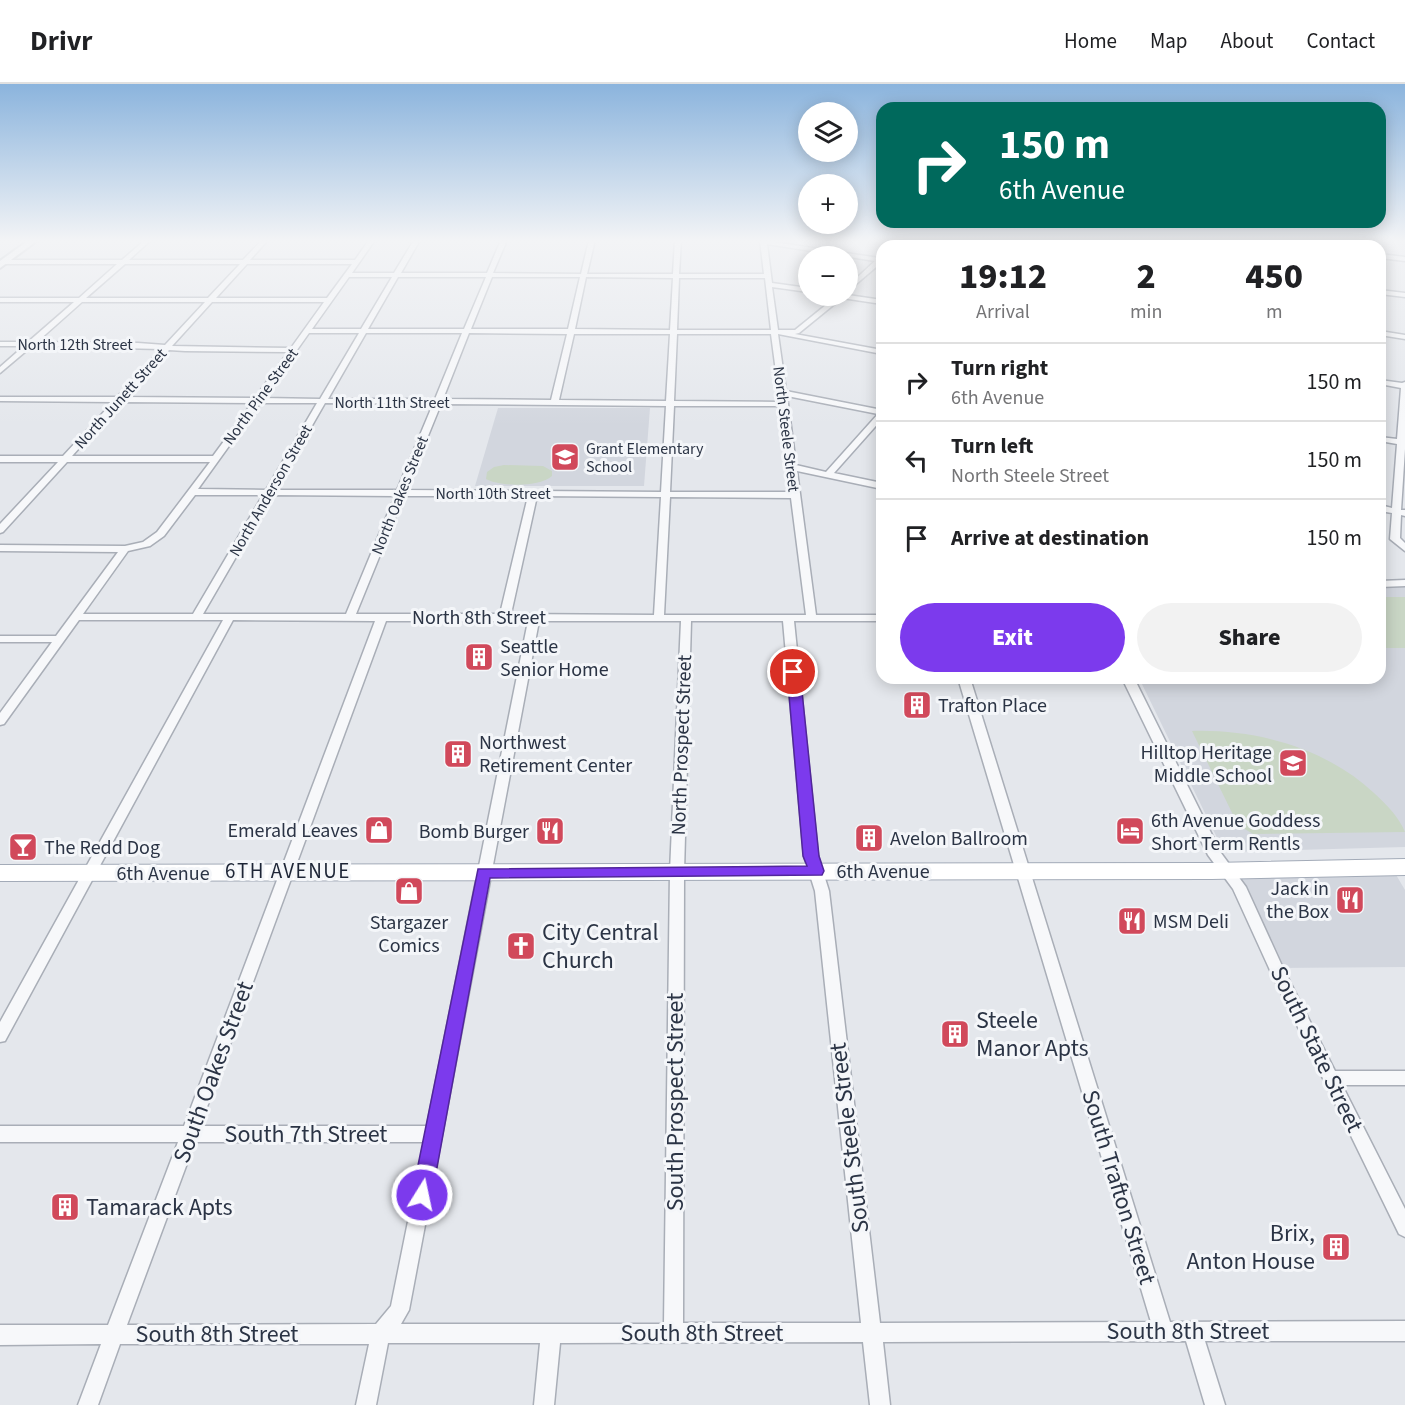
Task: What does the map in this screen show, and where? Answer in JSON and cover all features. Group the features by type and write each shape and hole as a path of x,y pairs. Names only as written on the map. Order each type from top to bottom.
{"main road":[{"name":"6th Avenue","path":"0,873 1227,871 1405,867"}],"street":[{"path":"0,371 77,302"},
{"name":"North Junett Street","path":"0,530 208,302"},
{"name":"North Pine Street","path":"124,549 143,545 161,535 327,302"},
{"name":"North Anderson Street","path":"196,617 381,302"},
{"name":"North Oakes Street","path":"350,617 478,302"},
{"path":"554,403 577,302"},
{"path":"659,618 675,302"},
{"name":"North Steele Street","path":"771,302 811,618"},
{"path":"306,331 797,332 829,306"},
{"path":"775,333 876,351"},
{"path":"1386,334 1405,337"},
{"name":"North 12th Street","path":"0,344 293,350"},
{"path":"1386,383 1405,385 1402,512 1395,539 1405,548"},
{"path":"782,393 876,412"},
{"name":"North 11th Street","path":"0,399 784,404"},
{"path":"829,474 876,420"},
{"path":"1386,440 1404,443"},
{"path":"0,459 215,459"},
{"path":"792,467 876,485"},
{"name":"North 10th Street","path":"192,492 795,495"},
{"path":"505,617 533,494"},
{"path":"1386,509 1402,512"},
{"path":"0,548 124,549"},
{"path":"0,721 124,549"},
{"path":"1386,584 1405,584"},
{"name":"North 8th Street","path":"76,617 876,618"},
{"path":"0,1036 230,617"},
{"path":"286,873 382,617"},
{"path":"366,1405 380,1335 400,1310 534,617"},
{"name":"North Prospect Street","path":"676,872 686,618"},
{"path":"788,618 811,856 817,871"},
{"path":"0,639 60,639"},
{"name":"South Trafton Street","path":"966,684 1163,1331"},
{"name":"South State Street","path":"1131,684 1215,855 1239,887 1405,1228"},
{"name":"South Steele Street","path":"817,871 822,891 880,1405"},
{"name":"South Prospect Street","path":"673,1333 676,872"},
{"name":"South Oakes Street","path":"88,1405 286,873"},
{"path":"1330,1078 1405,1078"},
{"name":"South 7th Street","path":"0,1134 433,1134"},
{"path":"1192,1331 1215,1405"},
{"name":"South 8th Street","path":"0,1335 1405,1331"},
{"path":"544,1405 551,1334"}],"shaded area":[{"name":"Grant Elementary School","path":"498,408 650,408 644,486 475,486"},
{"name":"Hilltop Heritage Middle School","path":"1405,586 1405,847 1224,852 1142,684 1386,684 1386,587"},
{"path":"1392,868 1405,890 1405,967 1276,968 1227,871"}],"green space":[{"path":"543,466 552,471 552,476 547,480 520,485 492,482 486,479 487,472 494,467"},
{"path":"1386,597 1405,597 1405,648 1386,648"},
{"path":"1192,731 1216,731 1265,738 1312,753 1355,777 1374,793 1396,816 1405,832 1253,834 1238,825"}],"place":[{"name":"Grant Elementary School","path":"565,457"},
{"name":"Seattle Senior Home","path":"479,657"},
{"name":"Trafton Place","path":"917,705"},
{"name":"Northwest Retirement Center","path":"458,754"},
{"name":"Hilltop Heritage Middle School","path":"1293,763"},
{"name":"Emerald Leaves","path":"379,830"},
{"name":"Bomb Burger","path":"550,831"},
{"name":"6th Avenue Goddess Short Term Rentls","path":"1130,831"},
{"name":"Avelon Ballroom","path":"869,838"},
{"name":"The Redd Dog","path":"23,847"},
{"name":"Stargazer Comics","path":"409,891"},
{"name":"Jack in the Box","path":"1350,900"},
{"name":"MSM Deli","path":"1132,921"},
{"name":"City Central Church","path":"521,946"},
{"name":"Steele Manor Apts","path":"955,1034"},
{"name":"Tamarack Apts","path":"65,1207"},
{"name":"Brix, Anton House","path":"1336,1247"}],"district":[{"name":"6TH AVENUE","path":"288,871"}],"route":[{"path":"422,1195 483,873 817,871 811,856 793,672"}]}
